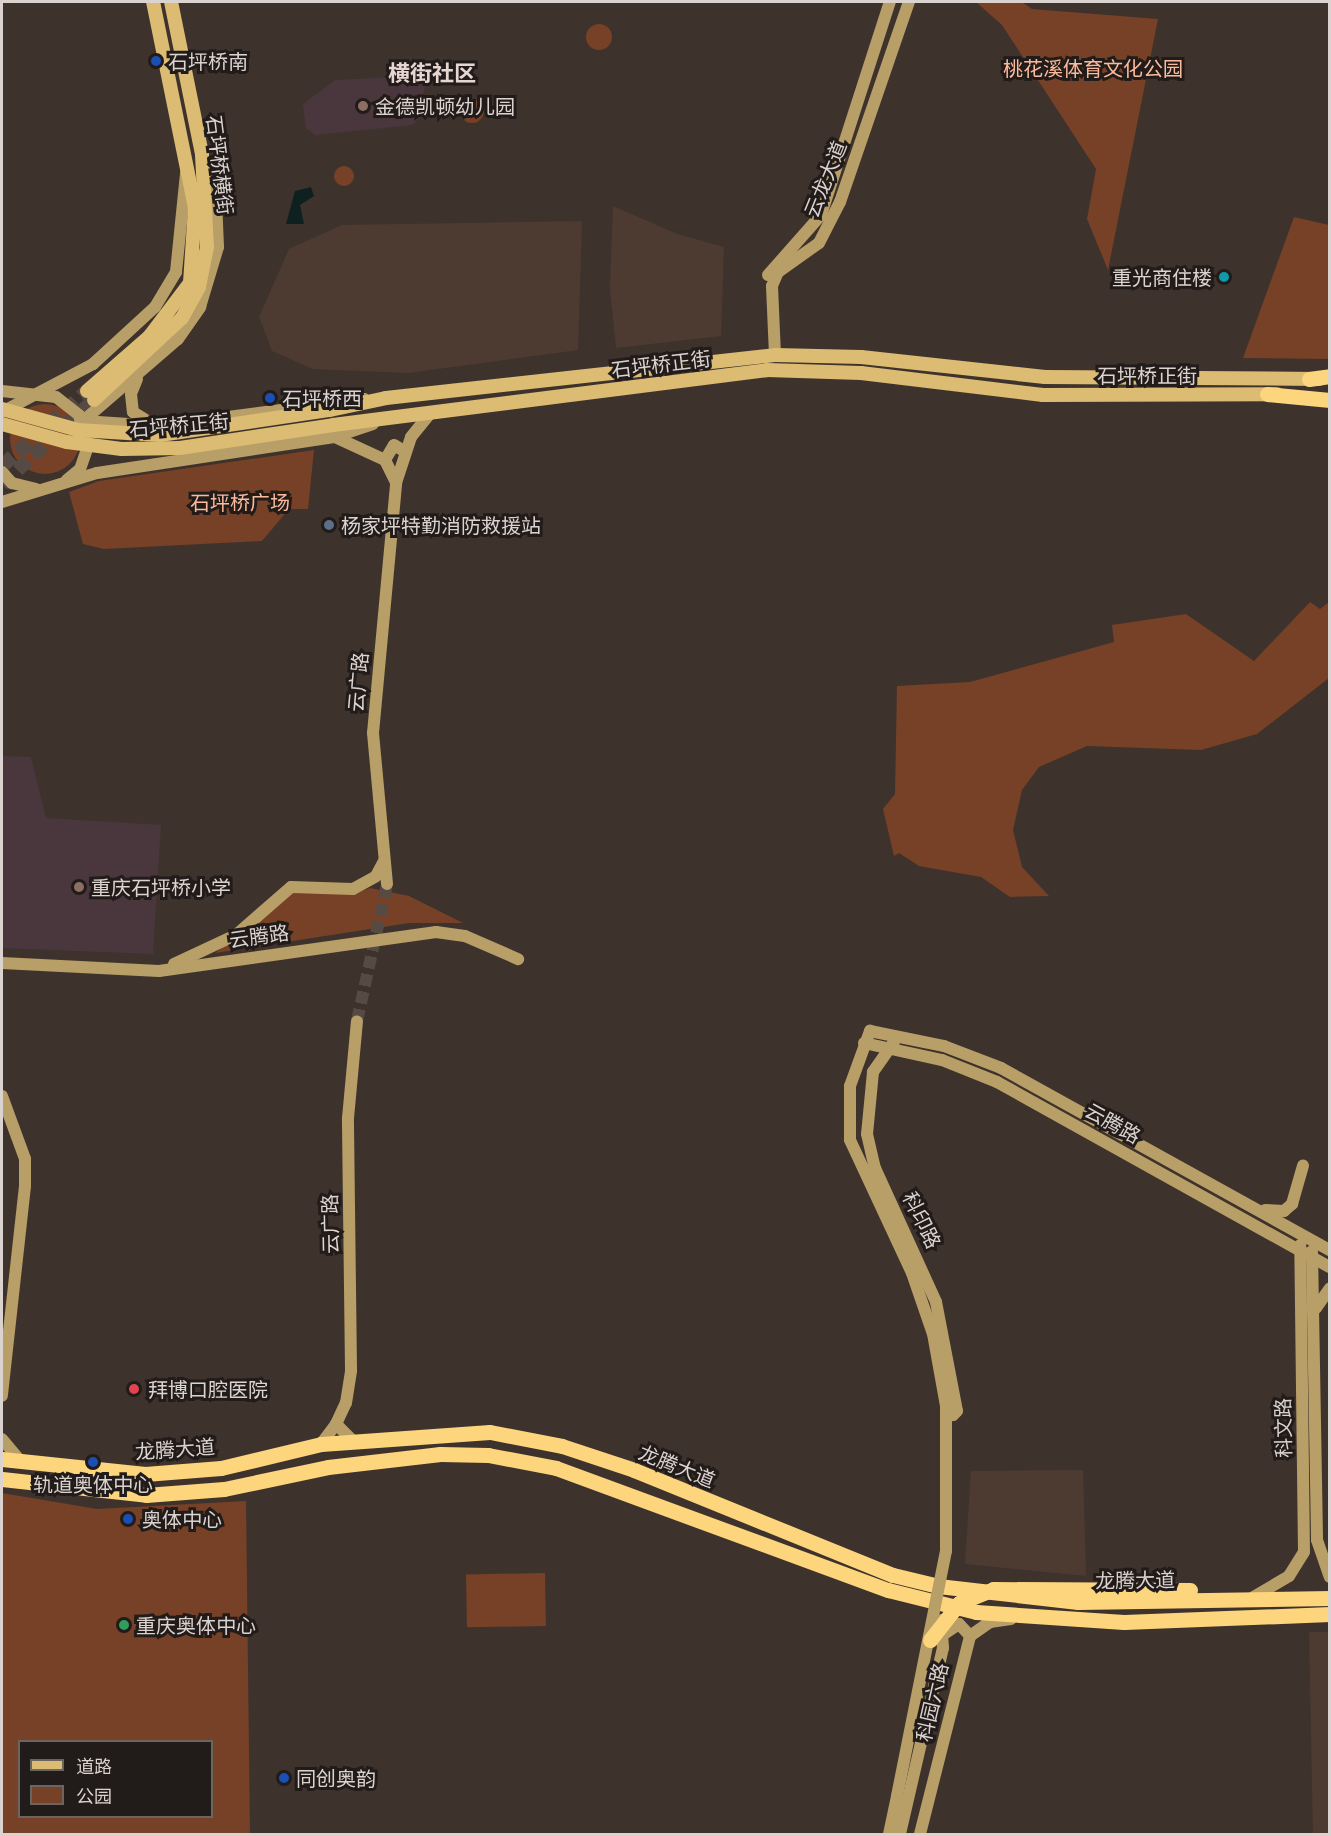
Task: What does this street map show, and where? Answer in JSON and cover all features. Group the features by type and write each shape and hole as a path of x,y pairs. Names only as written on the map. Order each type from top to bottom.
{"highway":[{"path":"1309,379 1329,377"},
{"path":"1267,394 1329,400"},
{"name":"龙腾大道","path":"2,1459 23,1464 145,1474 221,1468 321,1444 352,1440 439,1432 490,1432 562,1446 893,1575 983,1594 1078,1602 1329,1598"},
{"name":"龙腾大道","path":"2,1480 20,1484 146,1495 224,1489 328,1467 440,1454 488,1455 556,1468 805,1562 922,1600 1024,1617 1124,1622 1329,1614"},
{"path":"937,1637 959,1603 993,1589 1190,1590 1252,1598"}],"main road":[{"name":"石坪桥横街","path":"153,2 188,156 196,236 190,283 149,337 90,395 182,318 199,287 208,206 202,154 174,4"},
{"name":"石坪桥正街","path":"2,411 78,429 159,435 330,410 386,398 772,355 861,357 1045,377 1309,379"},
{"name":"石坪桥正街","path":"2,424 67,442 122,449 180,447 334,431 388,418 767,370 861,373 1043,395 1329,394"}],"street":[{"name":"云龙大道","path":"772,355 768,276 821,215 890,2"},
{"name":"云龙大道","path":"772,355 772,286 778,272 819,243 840,202 909,2"},
{"path":"83,421 137,378 178,339 214,272 216,199 202,154"},
{"path":"2,411 93,364 155,308 176,272 188,156"},
{"path":"137,378 131,394 133,412 159,426"},
{"path":"2,391 35,394 65,402 83,421 85,459 64,483"},
{"path":"83,421 159,426 329,399 386,398"},
{"path":"385,460 394,445 404,451 431,412"},
{"path":"2,502 128,467 334,431 385,460 396,483"},
{"name":"云广路","path":"387,884 373,733 396,483 404,451"},
{"path":"2,472 22,488 43,489"},
{"path":"159,971 236,935 291,887 352,889 372,880 384,861"},
{"name":"云腾路","path":"2,963 159,971 436,932 465,936 518,960"},
{"name":"云广路","path":"321,1444 336,1424 346,1403 351,1370 348,1118 357,1021"},
{"name":"云腾路","path":"870,1030 900,1035 1001,1068 1329,1250"},
{"name":"科印路","path":"870,1030 850,1086 850,1140 925,1306 946,1406 946,1551 937,1637"},
{"name":"科印路","path":"900,1035 890,1047 869,1087 867,1134 875,1168 936,1302 953,1375 956,1414 946,1406"},
{"name":"云腾路","path":"864,1043 890,1047 997,1082 1329,1267"},
{"path":"2,1096 23,1151 25,1186 2,1396"},
{"path":"1255,1207 1288,1209 1303,1166"},
{"name":"科文路","path":"1252,1598 1289,1576 1304,1552 1300,1232"},
{"name":"科文路","path":"1312,1239 1317,1540 1329,1577"},
{"path":"1314,1321 1318,1299 1329,1288"},
{"path":"336,1424 352,1440"},
{"path":"2,1439 23,1464"},
{"path":"889,1834 941,1619 922,1600"},
{"path":"937,1637 959,1624 969,1636 990,1622 1024,1617"},
{"name":"科园六路","path":"920,1834 969,1636"},
{"name":"科园六路","path":"900,1834 937,1637"}],"shaded area":[{"name":"金德凯顿幼儿园","path":"417,76 425,83 422,115 413,125 315,135 306,128 303,104 335,80"},
{"path":"311,187 314,196 300,205 304,224 286,224 295,191"},
{"path":"613,206 677,234 724,247 721,336 616,348 610,289"},
{"path":"582,221 578,350 408,373 313,369 272,351 259,317 289,249 342,225"},
{"name":"重庆石坪桥小学","path":"2,756 31,757 46,818 161,825 153,954 2,948"},
{"path":"1083,1470 1086,1576 965,1564 971,1471"},
{"path":"1309,1632 1329,1632 1329,1834 1313,1834"}],"green space":[{"name":"桃花溪体育文化公园","path":"976,2 1022,2 1032,9 1158,19 1108,270 1087,219 1096,169 1002,25"},
{"path":"599,24 609,27 612,37 609,47 599,50 589,47 586,37 589,27"},
{"path":"472,99 481,102 484,111 481,120 472,123 463,120 460,111 463,102"},
{"path":"344,166 351,169 354,176 351,183 344,186 337,183 334,176 337,169"},
{"path":"1294,217 1329,225 1329,359 1243,358"},
{"path":"45,404 58,407 70,414 77,426 80,439 77,452 70,464 58,471 45,474 32,471 20,464 13,452 10,439 13,426 20,414 32,407"},
{"name":"石坪桥广场","path":"314,450 308,509 289,509 262,541 104,549 83,544 69,492 99,481"},
{"path":"1310,602 1320,609 1329,602 1329,678 1257,734 1201,750 1087,746 1039,767 1022,790 1013,830 1022,867 1049,896 1010,897 981,877 919,866 899,853 894,856 883,809 895,794 897,686 970,682 1114,642 1112,625 1186,614 1254,661"},
{"path":"370,888 409,896 463,923 409,923 215,953 292,893 353,894"},
{"name":"重庆奥体中心","path":"2,1493 97,1509 246,1501 250,1834 2,1834"},
{"path":"545,1573 546,1626 467,1627 466,1574"}],"tunnel":[{"path":"2,466 87,391"},
{"path":"2,484 94,400"},
{"path":"357,1021 387,884"}],"place":[{"name":"石坪桥南","path":"156,61"},
{"name":"金德凯顿幼儿园","path":"363,106"},
{"name":"重光商住楼","path":"1224,277"},
{"name":"石坪桥西","path":"270,398"},
{"name":"杨家坪特勤消防救援站","path":"329,525"},
{"name":"重庆石坪桥小学","path":"79,887"},
{"name":"拜博口腔医院","path":"134,1389"},
{"name":"轨道奥体中心","path":"93,1462"},
{"name":"奥体中心","path":"128,1519"},
{"name":"重庆奥体中心","path":"124,1625"},
{"name":"同创奥韵","path":"284,1778"}],"district":[{"name":"横街社区","path":"432,74"}]}
